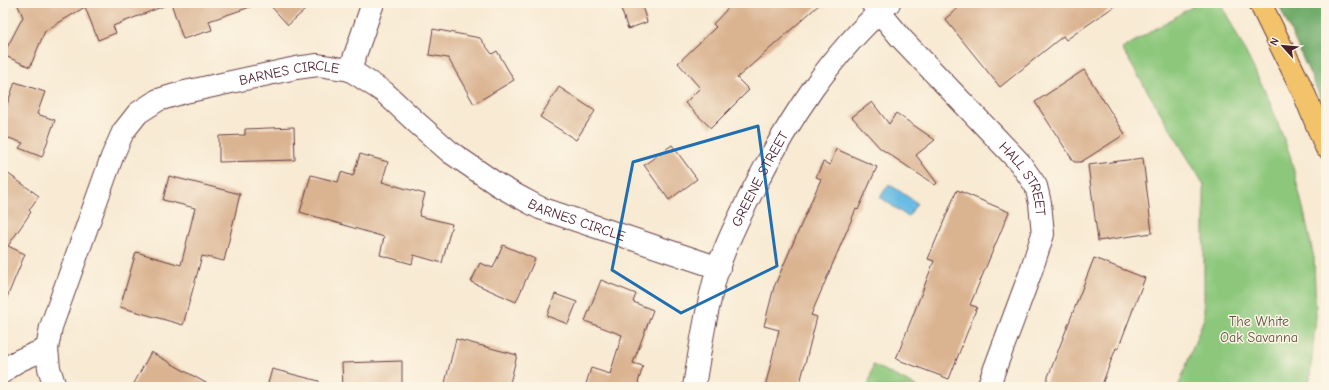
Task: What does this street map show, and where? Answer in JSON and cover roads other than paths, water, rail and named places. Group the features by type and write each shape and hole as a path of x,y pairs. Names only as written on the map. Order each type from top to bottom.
{"main road":[{"path":"1260,3 1303,91 1326,147"}],"street":[{"path":"350,70 373,3"},
{"name":"GREENE STREET","path":"694,387 704,330 718,268 740,214 787,127 811,90 880,6"},
{"name":"HALL STREET","path":"880,6 922,60 1020,163 1036,186 1041,205 1043,234 1030,274 988,387"},
{"name":"BARNES CIRCLE","path":"55,387 49,368 47,349 50,327 112,157 123,132 138,113 158,100 185,92 296,68 318,65 350,70 384,92 450,152 498,185 540,208 718,268"},
{"path":"3,372 7,367 47,349"}],"water":[{"path":"889,184 917,203 908,217 880,197"}],"park label":[{"name":"The White Oak Savanna","path":"1259,330"}]}
